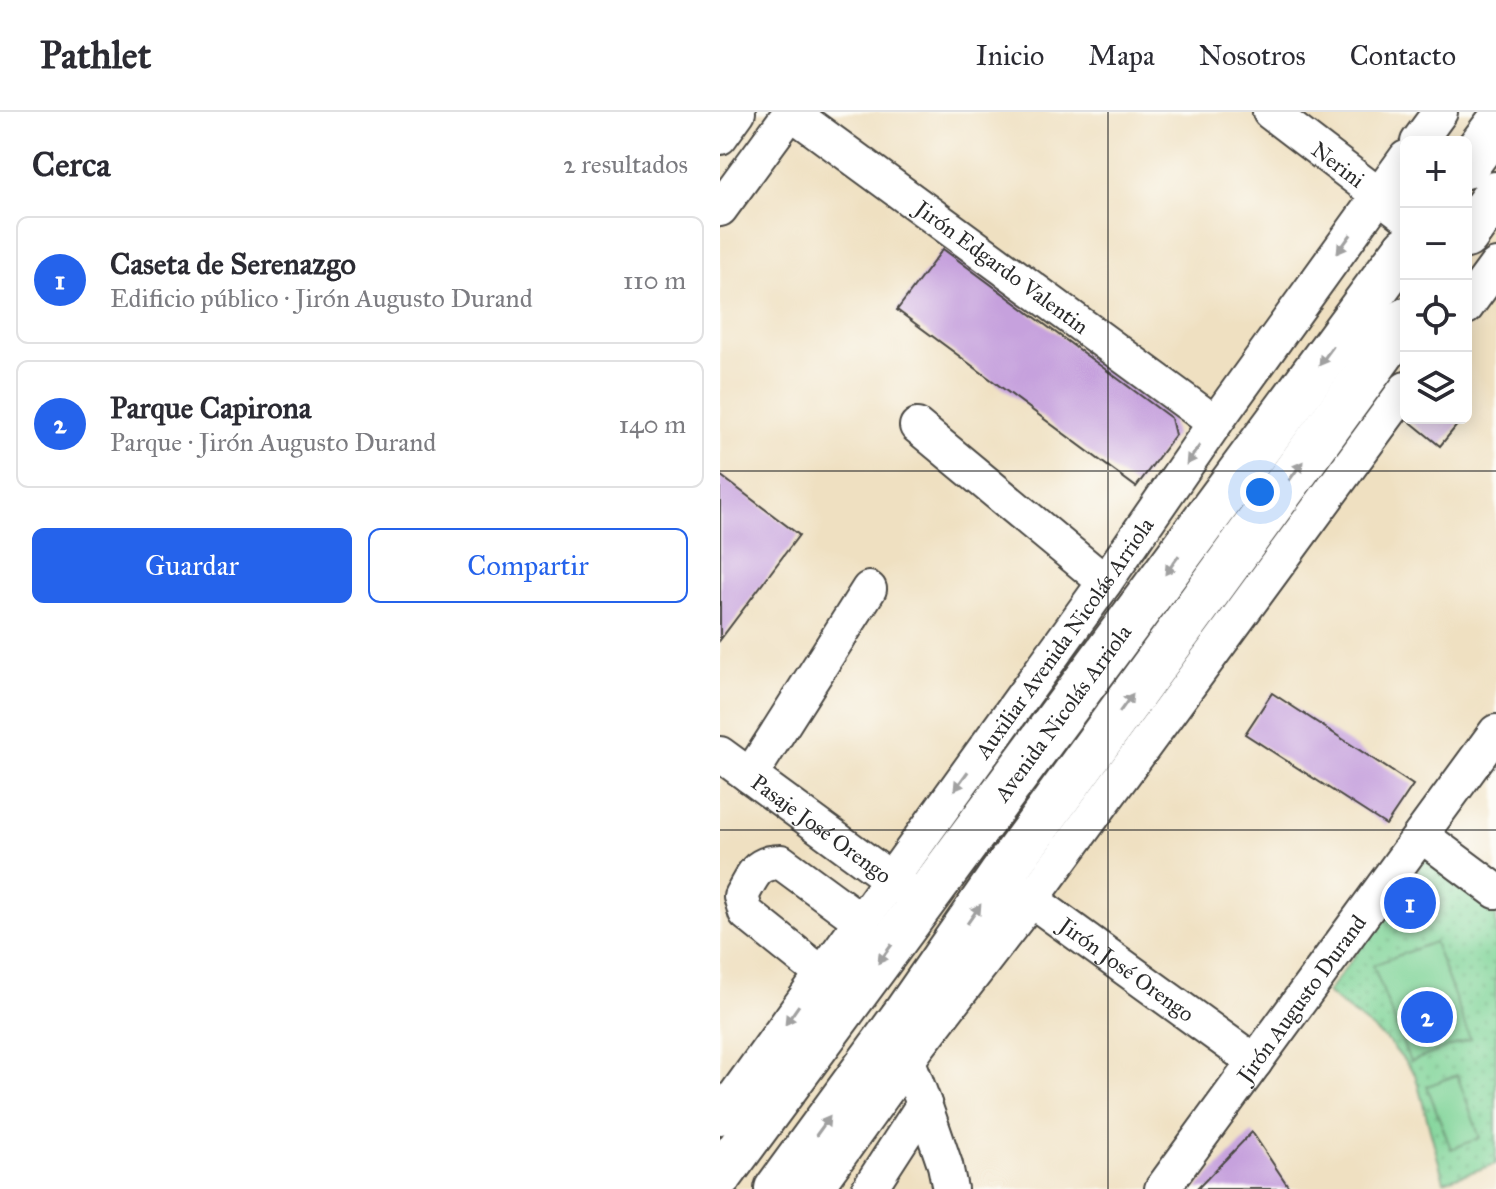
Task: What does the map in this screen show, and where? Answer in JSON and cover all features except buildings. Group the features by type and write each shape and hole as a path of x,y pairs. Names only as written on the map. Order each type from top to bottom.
{"main road":[{"path":"1472,158 1496,126"},
{"name":"Avenida Nicolás Arriola","path":"720,1176 728,1120 1400,256"},
{"name":"Avenida Nicolás Arriola","path":"777,1189 911,1041 1015,888 1397,373 1401,352"}],"street":[{"path":"720,137 738,112"},
{"path":"720,209 791,112"},
{"name":"Jirón Edgardo Valentin","path":"791,112 1215,423"},
{"name":"Nerini","path":"1270,112 1400,212"},
{"path":"1422,136 1440,112"},
{"name":"Auxiliar Avenida Nicolás Arriola","path":"728,1120 860,920 906,890 1105,582 1400,166"},
{"path":"1472,299 1496,266"},
{"path":"917,426 1105,582"},
{"path":"750,776 869,589"},
{"name":"Jirón Augusto Durand","path":"1162,1189 1496,732"},
{"name":"Pasaje José Orengo","path":"720,754 906,890"},
{"path":"1421,835 1496,891"},
{"path":"822,974 746,913 741,896 758,867 781,862 860,920"},
{"name":"Jirón José Orengo","path":"1015,888 1255,1062"},
{"path":"911,1041 924,1104 950,1189"},
{"path":"815,1189 911,1041"},
{"path":"869,1189 924,1104"}],"green space":[{"path":"1428,856 1496,905 1496,1164 1444,1181 1415,1074 1388,1041 1327,993"},
{"path":"1434,942 1470,1039 1410,1062 1373,965"},
{"path":"1457,1075 1480,1138 1451,1149 1427,1086"}],"place":[{"name":"Caseta de Serenazgo","path":"1410,903"},
{"name":"Parque Capirona","path":"1427,1017"}]}
